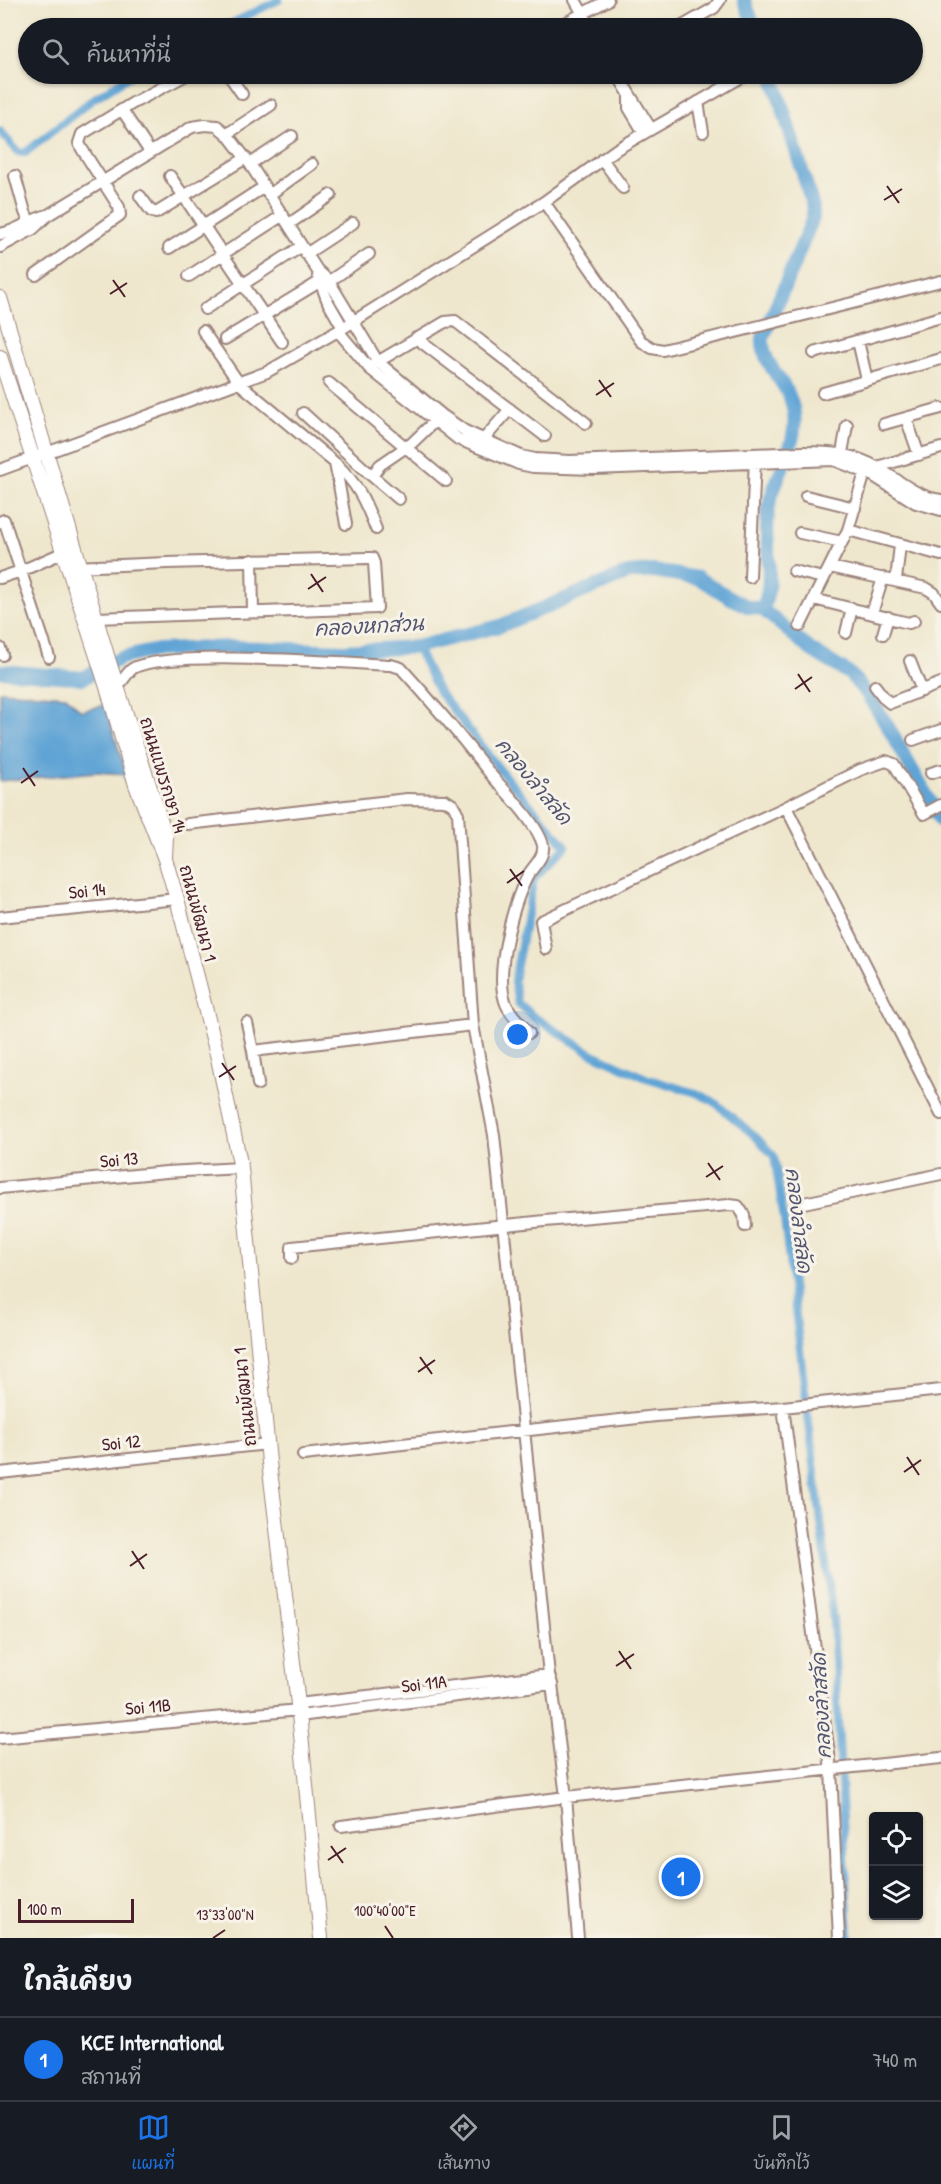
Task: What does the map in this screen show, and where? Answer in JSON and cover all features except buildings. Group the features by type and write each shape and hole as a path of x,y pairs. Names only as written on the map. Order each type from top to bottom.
{"main road":[{"name":"ถนนแพรกษา 14","path":"0,298 46,453 74,568 99,649 113,684 136,785 165,859"},
{"name":"ถนนแพรกษา 14","path":"0,357 62,553 74,568 96,618 99,649"},
{"name":"ถนนพัฒนา 1","path":"165,859 218,1058 241,1168 321,1938"}],"street":[{"path":"575,0 585,18"},
{"path":"575,18 608,0"},
{"path":"696,18 714,8 720,0"},
{"path":"36,275 120,215 120,207 82,149 80,138 87,130 170,84"},
{"path":"235,84 242,94"},
{"path":"623,84 629,95 629,108 648,131"},
{"path":"0,470 239,383 274,368 345,327 544,202 602,159 730,84"},
{"path":"698,102 704,132"},
{"path":"227,134 271,105"},
{"path":"122,110 150,152"},
{"path":"0,234 40,225 48,215 192,127 205,124 217,126 227,134 248,161 317,270 345,327 374,365 467,444 519,464 654,463 842,453 918,494 941,500"},
{"path":"140,196 151,211 156,213 292,136"},
{"path":"602,159 623,188"},
{"path":"169,248 204,225 312,164"},
{"path":"15,176 31,226"},
{"path":"170,176 282,342"},
{"path":"189,276 331,195"},
{"path":"544,202 641,341 652,348 663,350 941,281"},
{"path":"205,309 353,223"},
{"path":"0,247 31,226"},
{"path":"225,339 369,254"},
{"path":"814,353 941,317"},
{"path":"374,365 445,322 455,321 586,423"},
{"path":"345,327 374,365"},
{"path":"203,331 239,383 351,477 363,496 376,529"},
{"path":"416,338 545,436"},
{"path":"858,341 867,380"},
{"path":"824,393 941,359"},
{"path":"329,383 446,481"},
{"path":"884,424 941,408"},
{"path":"484,439 510,409"},
{"path":"303,414 399,499"},
{"path":"438,418 521,456 569,465"},
{"path":"372,476 380,465 406,447 438,418"},
{"path":"906,418 919,455"},
{"path":"842,453 847,425"},
{"path":"803,456 870,467 941,448"},
{"path":"750,577 755,459"},
{"path":"335,463 346,524"},
{"path":"801,626 848,530 870,467"},
{"path":"870,467 916,503 941,510"},
{"path":"806,496 855,508"},
{"path":"0,522 4,520 49,657"},
{"path":"848,530 941,555"},
{"path":"800,533 842,542"},
{"path":"896,580 900,545"},
{"path":"0,578 62,553"},
{"path":"74,568 252,560 372,558 379,606 96,618"},
{"path":"252,560 253,612"},
{"path":"830,567 926,588 934,593 941,603"},
{"path":"794,571 823,578"},
{"path":"872,613 883,579"},
{"path":"814,600 909,623 914,621"},
{"path":"846,633 852,608"},
{"path":"883,634 888,617"},
{"path":"113,684 133,669 152,663 191,660 264,660 391,665 401,668 520,809 540,837 544,849 520,891 501,976 505,1003 529,1033"},
{"path":"910,661 922,691"},
{"path":"875,686 890,703 941,683"},
{"path":"913,740 941,730"},
{"path":"546,949 541,921 860,770 886,761 894,764 924,814 941,805"},
{"path":"188,824 405,799 445,800 453,805 458,814 473,1025 494,1135 523,1430 566,1797 578,1938"},
{"path":"786,807 941,1114"},
{"name":"Soi 14","path":"0,917 177,898"},
{"path":"247,1023 258,1084"},
{"path":"253,1051 473,1025"},
{"name":"Soi 13","path":"0,1188 166,1172 241,1168"},
{"path":"800,1204 941,1174"},
{"path":"292,1258 291,1242 729,1205 738,1206 745,1226"},
{"path":"303,1455 712,1410 783,1407 941,1390"},
{"path":"783,1407 831,1769 839,1938"},
{"name":"Soi 12","path":"0,1473 268,1444"},
{"name":"Soi 11B","path":"0,1738 299,1710 551,1679"},
{"path":"341,1826 566,1797 941,1758"}],"water":[{"path":"0,691 66,696 81,711 105,705 132,793 123,774 96,772 0,781"}],"waterway":[{"path":"242,18 279,0"},
{"path":"744,0 751,18"},
{"path":"0,131 18,152 25,153 93,99 117,84"},
{"path":"762,609 766,598 769,572 767,531 769,505 791,445 795,420 790,398 766,357 763,338 813,218 813,208 806,183 775,84"},
{"name":"คลองหกส่วน","path":"0,671 83,678 121,658 157,650 234,647 344,651 416,647 500,626 628,573 654,571 698,578 734,600 749,607 762,609 811,650 850,674 867,694 887,725 941,821"},
{"name":"คลองลำสลัด","path":"416,647 439,692 505,776 566,846 534,878 514,981 518,1003 534,1017 591,1053 646,1078 696,1093 713,1101 756,1137 774,1156 784,1219 833,1620 849,1938"}],"place":[{"name":"KCE International","path":"681,1877"}]}
